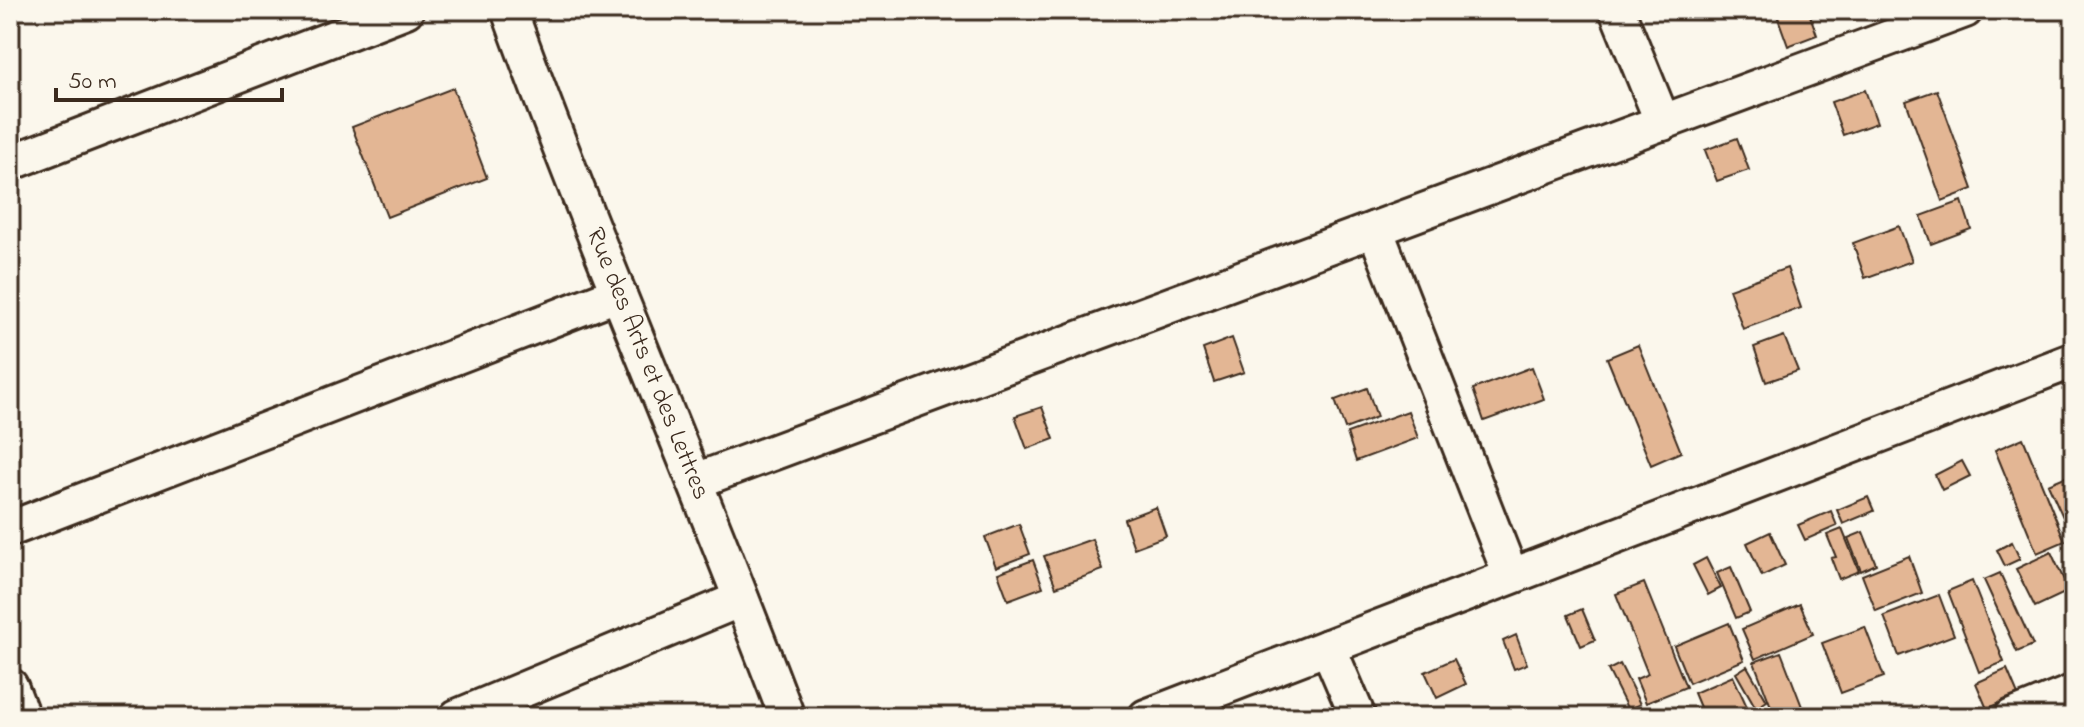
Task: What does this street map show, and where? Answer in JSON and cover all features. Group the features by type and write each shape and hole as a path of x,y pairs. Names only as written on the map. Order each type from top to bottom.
{"street":[{"path":"10,163 406,10"},
{"name":"Rue des Arts et des Lettres","path":"509,10 617,294 696,481 787,717"},
{"path":"1617,10 1663,123"},
{"path":"696,481 1965,10"},
{"path":"1375,229 1511,576"},
{"path":"10,529 617,294"},
{"path":"1146,717 2074,360"},
{"path":"457,717 741,599"},
{"path":"1328,647 1358,717"},
{"path":"10,686 22,717"},
{"path":"2012,717 2074,692"}],"building":[{"path":"1775,10 1808,10 1817,35 1788,46"},
{"path":"453,88 487,178 387,217 352,127"},
{"path":"1865,90 1877,123 1843,135 1831,102"},
{"path":"1937,90 1973,189 1942,201 1906,101"},
{"path":"1737,138 1749,170 1717,181 1705,150"},
{"path":"1962,201 1971,229 1931,244 1921,216"},
{"path":"1899,226 1912,261 1865,278 1853,243"},
{"path":"1787,268 1801,308 1743,329 1729,289"},
{"path":"1784,336 1798,371 1766,382 1754,347"},
{"path":"1232,338 1244,372 1214,382 1203,349"},
{"path":"1638,345 1681,452 1651,465 1607,358"},
{"path":"1532,367 1544,399 1484,421 1473,389"},
{"path":"1367,388 1377,417 1345,429 1335,400"},
{"path":"1042,407 1054,439 1027,449 1015,416"},
{"path":"1408,411 1418,438 1356,461 1347,433"},
{"path":"2023,438 2065,541 2037,553 1995,450"},
{"path":"1962,461 1970,476 1942,490 1935,475"},
{"path":"2074,473 2074,536 2072,537 2048,484"},
{"path":"1868,497 1874,511 1843,524 1837,510"},
{"path":"1156,507 1166,536 1134,548 1124,519"},
{"path":"1831,511 1837,526 1805,540 1798,525"},
{"path":"1019,524 1030,554 996,567 985,537"},
{"path":"1842,529 1859,571 1839,579 1831,558 1836,557 1827,535"},
{"path":"1770,532 1785,565 1762,576 1747,543"},
{"path":"1863,532 1876,564 1861,571 1848,538"},
{"path":"1092,539 1103,570 1056,587 1044,556"},
{"path":"2012,542 2020,559 2005,566 1997,550"},
{"path":"2051,552 2069,591 2035,607 2016,569"},
{"path":"1909,556 1922,593 1876,611 1862,575"},
{"path":"1706,558 1721,588 1708,595 1693,565"},
{"path":"1033,560 1043,587 1008,600 998,573"},
{"path":"1731,567 1750,612 1736,618 1717,573"},
{"path":"2000,573 2033,645 2017,652 1984,580"},
{"path":"1972,581 2004,662 1979,672 1948,591"},
{"path":"1644,583 1686,687 1646,703 1636,679 1648,674 1616,594"},
{"path":"1939,595 1954,635 1899,656 1884,616"},
{"path":"1800,604 1813,634 1755,659 1742,629"},
{"path":"1582,609 1595,640 1581,646 1568,615"},
{"path":"1729,623 1744,660 1689,683 1674,646"},
{"path":"1865,627 1884,677 1841,693 1822,643"},
{"path":"1516,635 1527,664 1514,669 1503,641"},
{"path":"1781,652 1806,717 1775,717 1754,662"},
{"path":"1454,659 1466,684 1437,698 1425,672"},
{"path":"1620,664 1640,704 1628,710 1608,670"},
{"path":"1747,666 1767,701 1756,708 1736,673"},
{"path":"2007,669 2018,695 1987,709 1976,683"},
{"path":"1733,676 1749,711 1736,717 1704,717 1694,693"}]}
